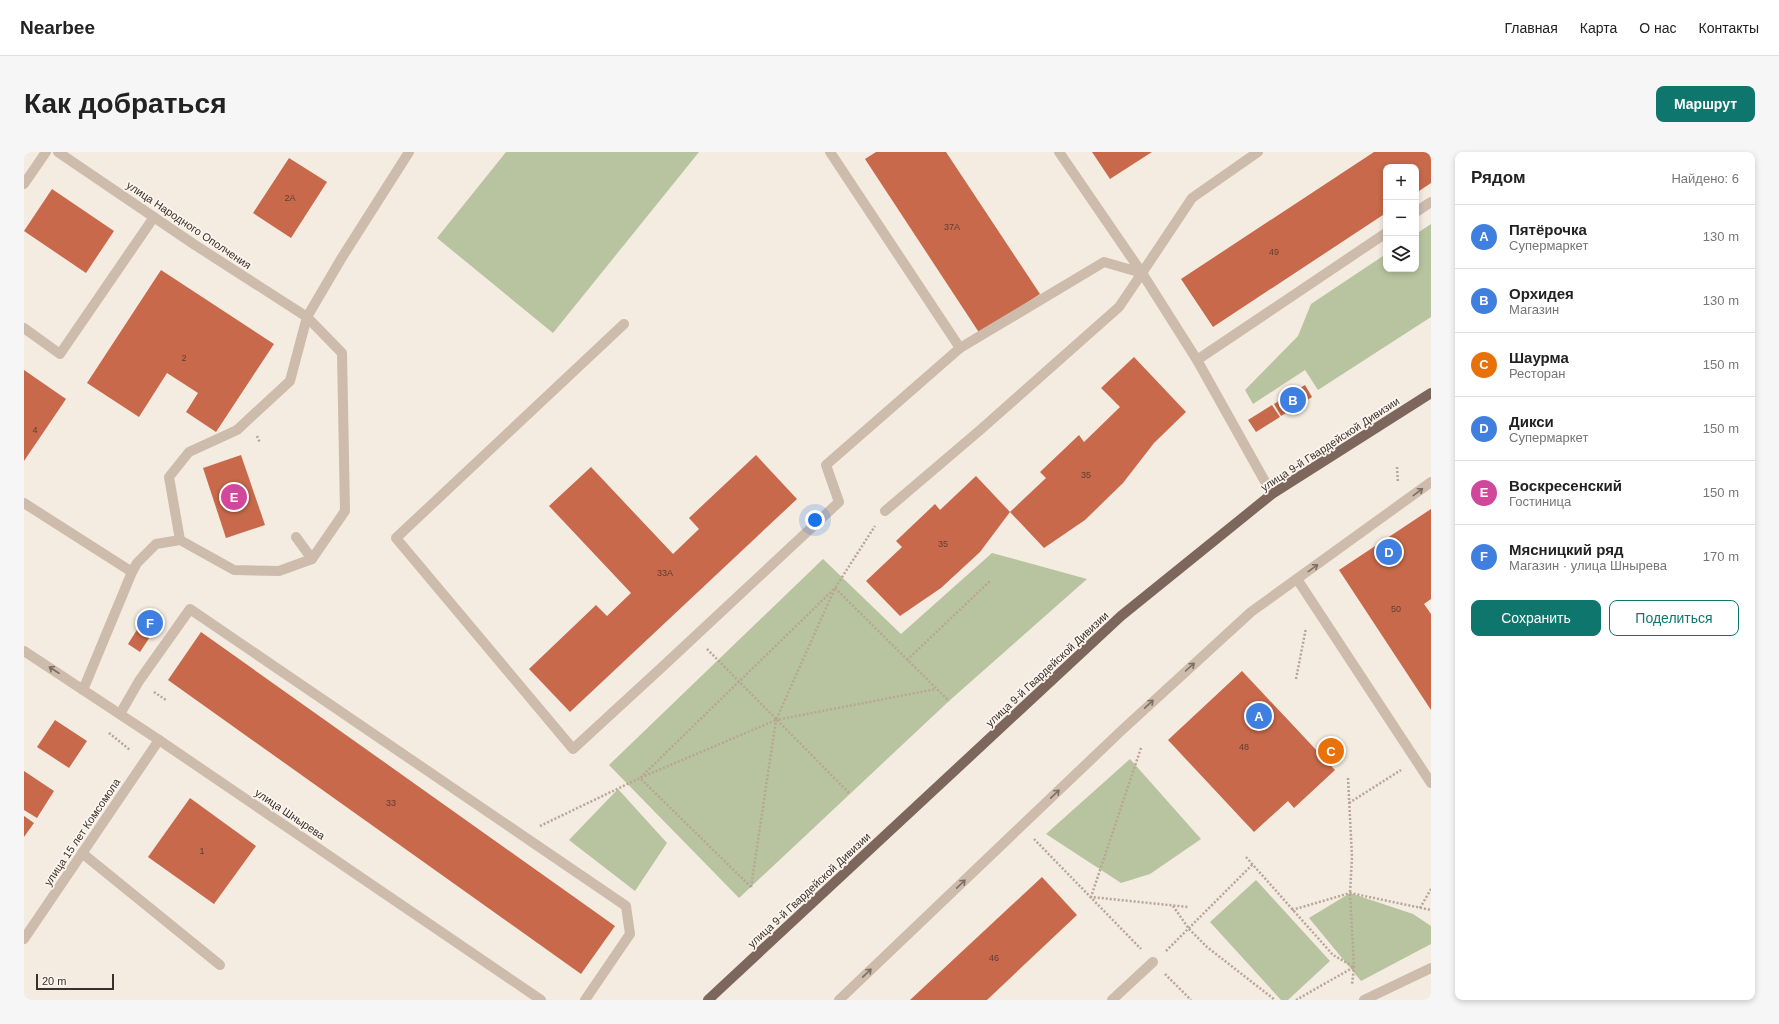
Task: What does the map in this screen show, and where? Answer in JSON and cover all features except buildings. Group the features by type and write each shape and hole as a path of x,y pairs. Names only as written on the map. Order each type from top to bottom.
{"main road":[{"name":"улица 9-й Гвардейской Дивизии","path":"708,1000 1121,616 1272,494 1431,393"}],"street":[{"path":"24,184 46,152"},
{"name":"улица Народного Ополчения","path":"58,152 307,317 342,353 345,511 312,559"},
{"path":"180,540 169,477 189,452 237,430 290,381 307,317 341,259 409,152"},
{"path":"830,152 960,348"},
{"path":"1059,152 1142,273 1197,360 1272,494"},
{"path":"885,511 979,431 1119,307 1192,198 1258,152"},
{"path":"1419,210 1431,202"},
{"path":"24,328 60,354 154,217"},
{"path":"1197,360 1383,235"},
{"path":"624,324 396,538 573,749 839,502 826,465 960,348 1104,262 1142,273"},
{"path":"838,1000 1161,693 1251,612 1431,482"},
{"path":"24,503 132,572"},
{"path":"83,690 137,562 156,544 180,540 234,570 279,571 312,559 296,537"},
{"path":"1297,579 1431,783"},
{"path":"120,714 139,681 190,609 626,906 630,934 586,1000"},
{"name":"улица Шнырева","path":"24,651 159,740 541,1000"},
{"name":"улица 15 лет Комсомола","path":"24,939 159,740"},
{"path":"82,853 220,965"},
{"path":"1112,1000 1153,962"},
{"path":"1364,1000 1431,968"}],"path":[{"path":"640,778 751,887 776,720 835,588 885,511"},
{"path":"907,660 990,581"},
{"path":"835,588 949,701"},
{"path":"640,778 835,588"},
{"path":"694,637 850,794"},
{"path":"521,835 640,778 776,720 936,689"},
{"path":"109,733 144,762"},
{"path":"1091,897 1141,748"},
{"path":"1349,803 1416,761"},
{"path":"1348,778 1352,857 1350,893 1354,968 1352,987"},
{"path":"1022,826 1191,1000"},
{"path":"1246,857 1333,955 1354,968"},
{"path":"1175,944 1253,864"},
{"path":"1420,908 1431,889"},
{"path":"1292,910 1350,893 1431,910"},
{"path":"1091,897 1188,907"},
{"path":"1173,906 1189,929 1207,947 1275,1000"},
{"path":"1296,1000 1354,968"}],"green space":[{"path":"506,152 699,152 553,333 437,238"},
{"path":"1431,224 1431,317 1318,390 1305,370 1253,404 1245,390 1298,336 1311,304 1383,256 1383,272 1419,272 1419,232"},
{"path":"992,553 1087,579 949,701 739,898 609,765 823,559 901,634"},
{"path":"1130,759 1201,839 1150,874 1121,883 1046,834"},
{"path":"618,789 667,843 635,891 569,840"},
{"path":"1256,880 1330,961 1288,1000 1281,1000 1210,922"},
{"path":"1350,893 1413,914 1431,926 1431,944 1361,981 1309,918"}],"place":[{"name":"Орхидея","path":"1293,400"},
{"name":"Воскресенский","path":"234,497"},
{"name":"Дикси","path":"1389,552"},
{"name":"Мясницкий ряд","path":"150,623"},
{"name":"Пятёрочка","path":"1259,716"},
{"name":"Шаурма","path":"1331,751"}]}
